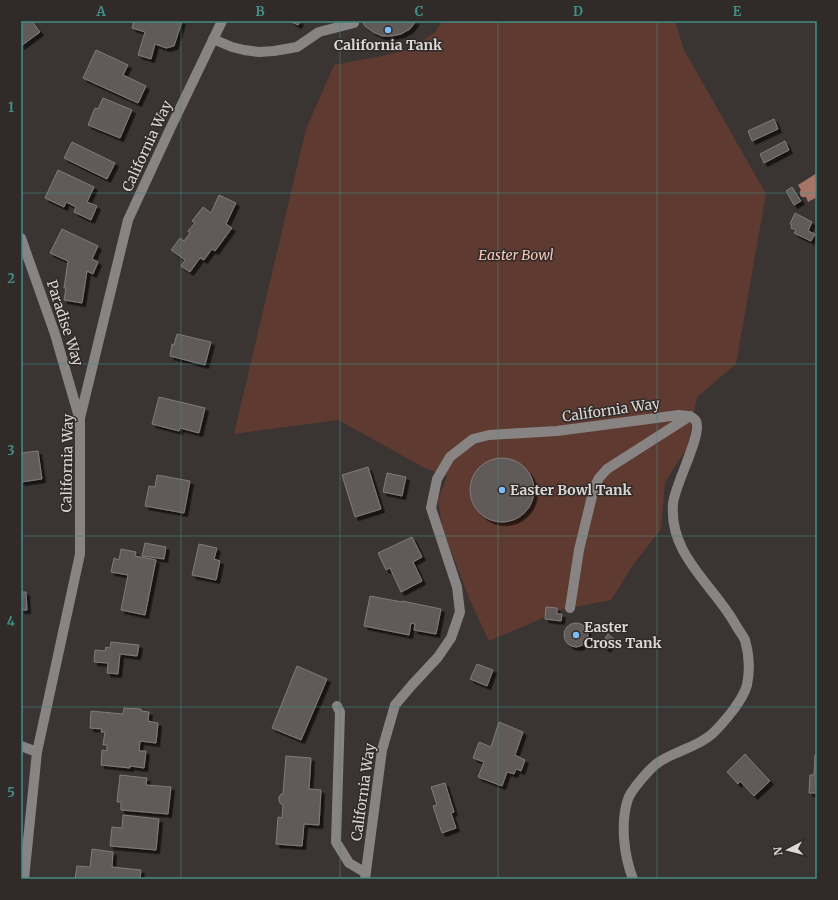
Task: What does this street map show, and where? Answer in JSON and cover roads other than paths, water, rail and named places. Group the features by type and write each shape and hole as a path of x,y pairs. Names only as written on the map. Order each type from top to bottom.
{"street":[{"name":"California Way","path":"24,879 37,752 80,554 80,418 128,220 222,21"},
{"path":"213,39 244,50 259,52 274,51 297,47 319,32 354,23"},
{"name":"Paradise Way","path":"21,238 55,334 80,418"},
{"name":"California Way","path":"366,876 382,750 395,705 438,657 451,638 460,612 457,587 431,508 437,479 450,457 473,439 489,435 556,431 668,416 690,416"},
{"path":"570,608 579,550 594,488 598,478 607,469 690,416 695,420 697,427 693,446 679,480 673,503 673,522 677,539 683,552 729,614 744,639 749,661 746,686 738,704 711,735 691,747 658,762 641,778 628,798 624,822 624,844 629,869 633,879"},
{"path":"338,706 340,712 336,842 349,863 366,876"},
{"path":"21,746 37,752"}],"place":[{"name":"California Tank","path":"388,30"},
{"name":"Easter Bowl Tank","path":"502,490"},
{"name":"Easter Cross Tank","path":"576,635"}],"park label":[{"name":"Easter Bowl","path":"516,255"}]}
